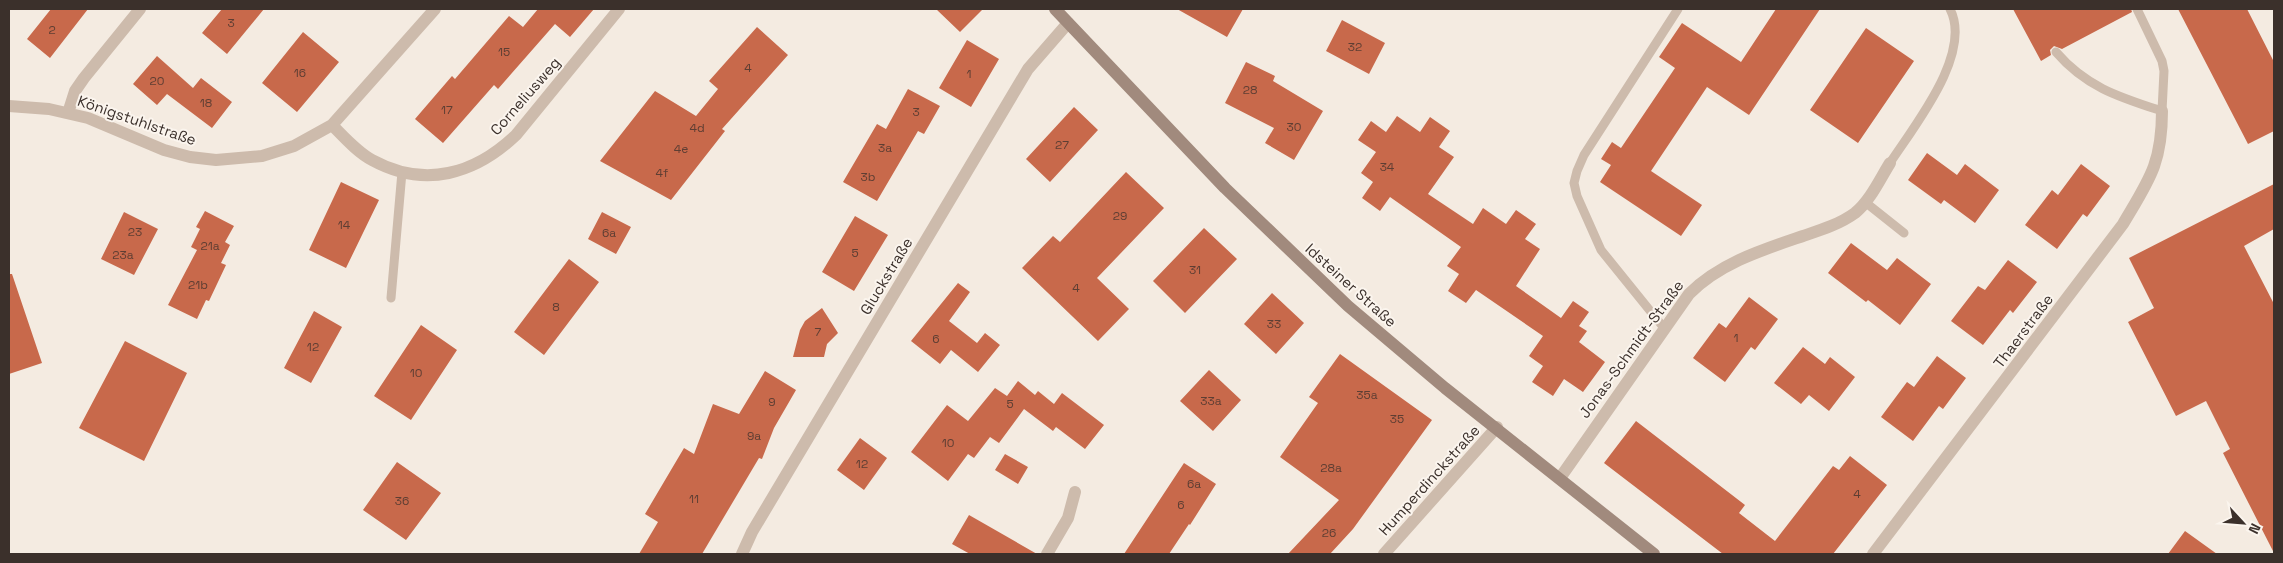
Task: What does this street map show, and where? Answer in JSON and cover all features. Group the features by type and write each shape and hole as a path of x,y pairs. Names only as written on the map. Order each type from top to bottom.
{"street":[{"path":"68,113 76,91 84,78 140,9"},
{"name":"Königstuhlstraße","path":"9,106 68,113 88,118 164,150 216,160 262,156 294,146 332,125 435,9"},
{"name":"Corneliusweg","path":"332,125 349,142 373,161 402,172 420,176 454,173 482,161 499,151 516,135 619,9"},
{"name":"Idsteiner Straße","path":"1055,9 1225,188 1284,246 1388,340 1654,554"},
{"name":"Gluckstraße","path":"742,554 752,532 1028,69 1068,23"},
{"name":"Thaerstraße","path":"1873,554 2124,224 2156,164 2161,140 2162,111"},
{"name":"Jonas-Schmidt-Straße","path":"1560,478 1688,294 1716,271 1752,254 1828,227 1855,212 1864,202 1890,163"},
{"name":"Humperdinckstraße","path":"1384,554 1497,427"},
{"path":"1047,554 1068,518 1076,492"}],"lane":[{"path":"1664,328 1601,250 1577,196 1574,182 1576,171 1584,155 1678,9"},
{"path":"1890,163 1934,94 1946,71 1955,41 1955,19 1950,9"},
{"path":"2056,52 2070,69 2104,91 2162,111 2164,71 2162,61 2137,9"},
{"path":"391,298 402,172"},
{"path":"1864,202 1904,233"}],"building":[{"path":"51,9 88,9 50,58 27,39"},
{"path":"222,9 264,9 227,54 202,33"},
{"path":"538,9 594,9 570,37 555,24 498,89 494,85 443,143 415,119 452,76 455,79 509,16 523,27"},
{"path":"936,9 983,9 960,32"},
{"path":"1177,9 1243,9 1227,37"},
{"path":"1776,9 1820,9 1749,115 1707,87 1651,171 1702,205 1681,236 1600,182 1611,165 1601,159 1612,142 1621,148 1675,68 1659,57 1682,23 1741,62"},
{"path":"2013,9 2131,9 2132,12 2062,49 2054,46 2050,50 2051,55 2041,61"},
{"path":"2178,9 2247,9 2274,62 2274,131 2248,144"},
{"path":"1342,20 1385,43 1369,74 1326,51"},
{"path":"757,27 788,55 722,129 725,131 671,200 600,161 655,91 696,116 718,89 709,81"},
{"path":"1866,28 1914,61 1858,143 1810,110"},
{"path":"303,32 339,62 297,112 262,83"},
{"path":"967,40 999,59 971,107 939,88"},
{"path":"157,56 193,88 201,78 232,102 212,128 167,94 157,105 133,84"},
{"path":"1246,62 1275,76 1273,81 1323,111 1294,160 1265,143 1274,128 1225,103"},
{"path":"908,89 940,106 924,134 918,131 877,201 843,182 877,124 886,129"},
{"path":"1074,107 1098,130 1050,182 1026,159"},
{"path":"1397,116 1420,132 1430,117 1450,131 1439,147 1454,157 1428,194 1473,224 1483,208 1506,224 1516,210 1536,224 1525,239 1540,249 1516,286 1561,318 1573,301 1589,312 1579,326 1587,331 1579,342 1605,362 1583,392 1564,379 1553,396 1532,382 1543,366 1529,356 1543,336 1476,290 1466,303 1448,291 1459,274 1447,266 1461,247 1390,197 1380,211 1362,198 1373,182 1361,173 1376,152 1358,140 1371,121 1386,132"},
{"path":"1927,153 1957,175 1965,164 1999,190 1975,223 1944,200 1941,204 1908,180"},
{"path":"2081,164 2110,186 2087,217 2083,214 2057,249 2025,225 2052,190 2058,195"},
{"path":"1126,172 1164,208 1097,278 1129,309 1098,341 1022,268 1053,236 1060,242"},
{"path":"341,182 379,200 346,268 309,250"},
{"path":"2274,184 2274,229 2244,246 2274,304 2274,553 2223,453 2230,449 2206,401 2176,416 2128,322 2154,308 2129,258"},
{"path":"205,211 234,226 225,242 230,245 221,263 226,265 209,301 206,300 197,319 168,305 197,250 191,247 200,229 196,227"},
{"path":"124,212 158,229 134,275 101,259"},
{"path":"602,212 631,227 616,254 588,239"},
{"path":"855,216 888,235 854,291 822,272"},
{"path":"1204,228 1237,259 1185,313 1153,281"},
{"path":"1851,243 1887,270 1897,258 1931,284 1900,325 1868,300 1866,302 1828,273"},
{"path":"569,259 599,282 544,355 514,332"},
{"path":"2008,260 2037,282 2013,313 2010,310 1983,345 1951,321 1978,286 1985,290"},
{"path":"9,274 12,274 42,363 9,374"},
{"path":"958,283 970,292 949,321 977,343 985,333 1000,345 978,372 951,350 940,364 911,341"},
{"path":"1272,293 1304,323 1276,354 1244,324"},
{"path":"1749,297 1778,319 1755,350 1751,347 1725,382 1693,358 1719,323 1726,328"},
{"path":"822,308 838,333 827,344 824,357 793,357 800,330 805,321"},
{"path":"314,311 342,327 311,383 284,368"},
{"path":"421,325 457,350 411,420 374,396"},
{"path":"125,341 187,373 144,461 79,428"},
{"path":"1803,347 1825,364 1830,357 1855,377 1829,411 1809,395 1801,404 1774,383"},
{"path":"1340,354 1432,420 1353,529 1330,554 1288,554 1339,500 1280,457 1318,403 1309,397"},
{"path":"1937,356 1966,378 1943,409 1939,406 1913,441 1881,417 1907,382 1914,387"},
{"path":"1209,370 1241,400 1213,431 1180,401"},
{"path":"765,371 796,390 774,428 762,459 759,458 702,554 639,554 658,522 645,514 684,448 694,454 713,404 739,414"},
{"path":"1018,381 1035,395 1038,391 1054,404 1062,393 1104,425 1085,449 1056,427 1053,431 1024,409 999,443 990,437 974,458 968,454 948,481 911,452 947,405 968,421 995,388 1007,396"},
{"path":"1636,421 1745,505 1739,513 1775,541 1833,466 1839,470 1850,456 1887,485 1833,554 1723,554 1604,463"},
{"path":"860,438 887,458 864,490 837,470"},
{"path":"1005,454 1028,467 1018,484 995,470"},
{"path":"397,462 441,493 406,540 363,510"},
{"path":"1184,463 1216,484 1190,525 1169,554 1124,554"},
{"path":"969,515 1037,554 970,554 952,544"},
{"path":"2185,531 2217,554 2168,554"}]}
